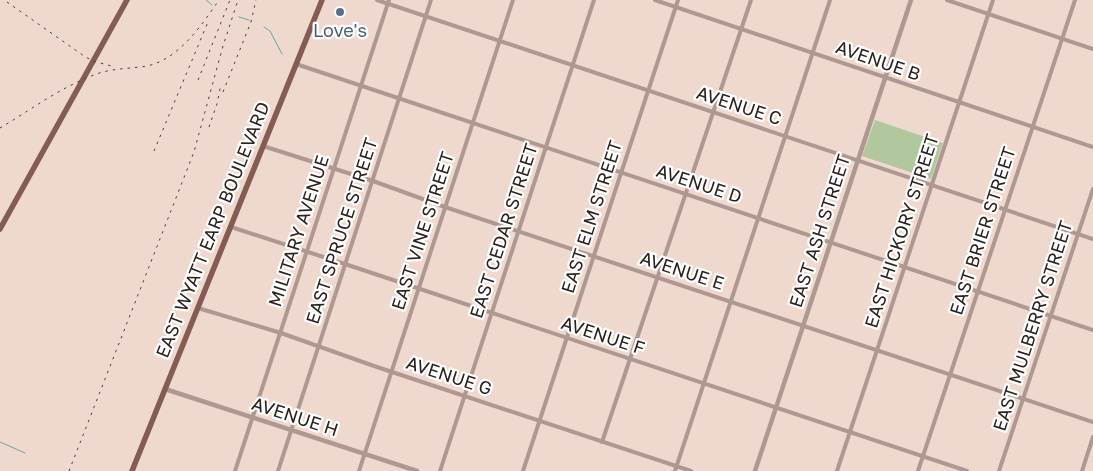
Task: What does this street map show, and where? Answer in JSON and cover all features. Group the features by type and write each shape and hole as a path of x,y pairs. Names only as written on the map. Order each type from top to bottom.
{"main road":[{"path":"0,229 127,0"},
{"name":"EAST WYATT EARP BOULEVARD","path":"133,471 322,0"}],"street":[{"name":"AVENUE C","path":"377,0 389,2 500,41 1093,238"},
{"name":"EAST SPRUCE STREET","path":"278,471 431,0"},
{"name":"EAST VINE STREET","path":"359,471 513,0"},
{"name":"EAST CEDAR STREET","path":"440,471 594,0"},
{"name":"AVENUE B","path":"655,0 1093,147"},
{"name":"EAST ELM STREET","path":"523,471 678,0"},
{"path":"602,442 751,0"},
{"path":"676,469 830,0"},
{"name":"EAST ASH STREET","path":"755,471 911,0"},
{"path":"946,0 1093,49"},
{"name":"EAST HICKORY STREET","path":"837,471 993,0"},
{"name":"EAST BRIER STREET","path":"918,471 1075,0"},
{"name":"MILITARY AVENUE","path":"235,471 389,2"},
{"name":"AVENUE D","path":"296,64 1093,330"},
{"name":"AVENUE E","path":"263,146 373,180 446,207 1093,422"},
{"name":"EAST MULBERRY STREET","path":"999,471 1093,189"},
{"name":"AVENUE F","path":"231,227 967,471"},
{"name":"AVENUE G","path":"198,308 281,333 676,469 691,471"},
{"name":"AVENUE H","path":"165,389 417,471"},
{"path":"1082,471 1093,437"}],"green space":[{"path":"875,120 943,143 931,179 862,156"}],"waterway":[{"path":"206,0 212,5"},
{"path":"239,17 249,20"},
{"path":"264,27 270,31 282,54"},
{"path":"0,442 25,453"}],"railway":[{"path":"0,128 57,93 94,75 107,71 147,66 159,62 179,49 188,40 219,0"},
{"path":"198,80 230,0"},
{"path":"69,471 194,152 223,46 238,0"},
{"path":"223,92 251,22 256,0"},
{"path":"7,2 84,56 93,61 115,67"},
{"path":"154,151 208,22"},
{"path":"209,127 217,104 221,84"}],"place":[{"name":"Love's","path":"340,12"}]}
